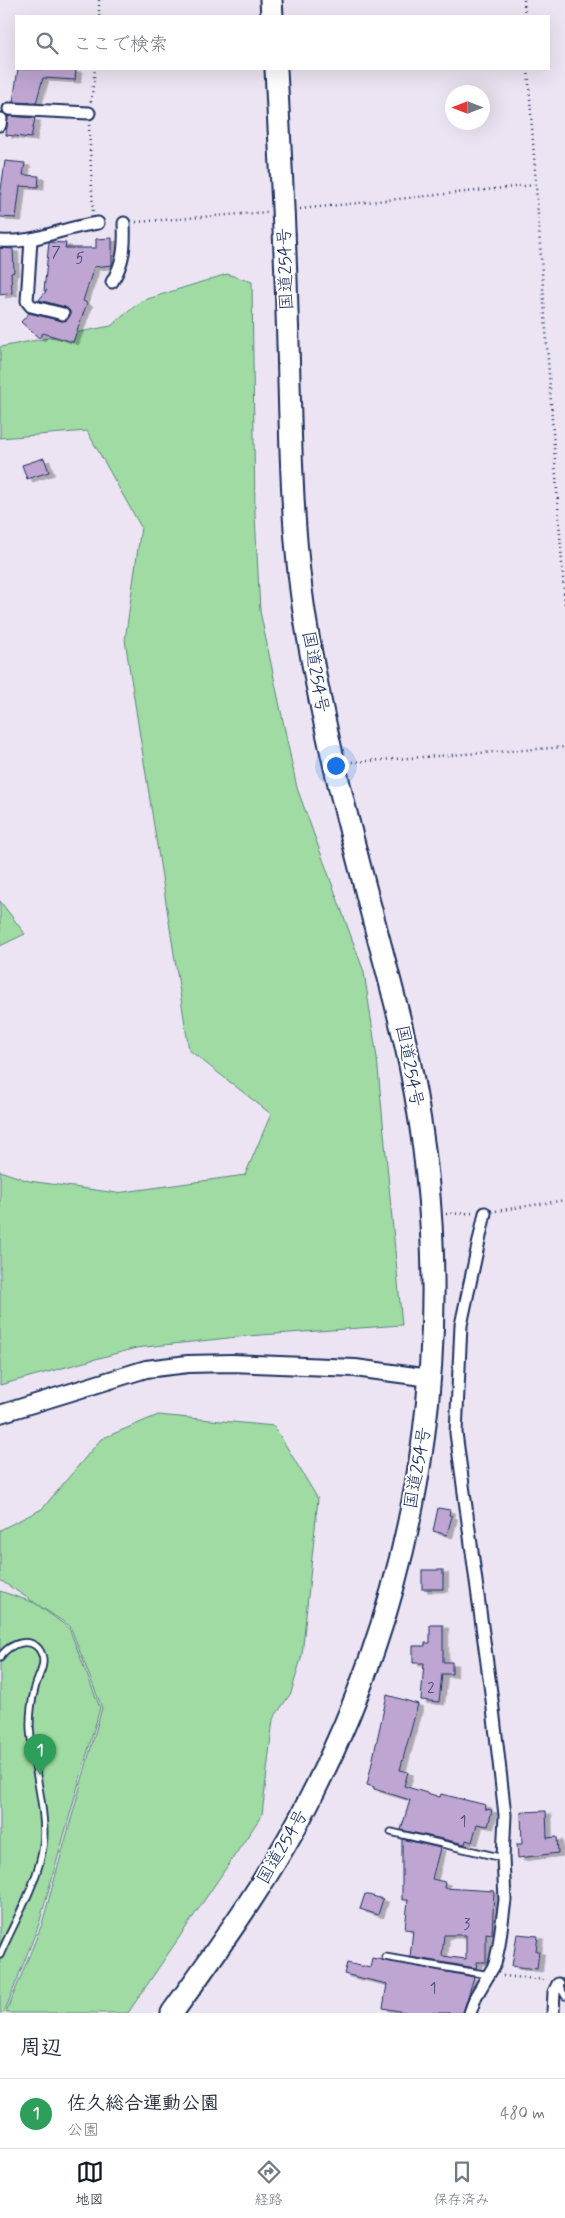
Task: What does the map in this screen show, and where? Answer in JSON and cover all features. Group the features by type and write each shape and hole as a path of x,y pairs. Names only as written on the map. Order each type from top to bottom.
{"highway":[{"path":"271,0 272,15"},
{"name":"国道254号","path":"172,2013 246,1908 274,1863 314,1791 350,1715 379,1631 401,1557 420,1466 430,1378 434,1298 432,1215 422,1132 400,1020 333,763 307,631 295,528 284,211 276,70"}],"street":[{"path":"9,109 89,113"},
{"path":"0,241 31,240 73,226 98,223"},
{"path":"112,282 120,268 124,254 124,223"},
{"path":"31,240 28,301 31,306 63,314"},
{"path":"470,2013 476,1996 495,1964 503,1917 505,1815 456,1416 461,1325 485,1212"},
{"path":"0,1414 146,1369 188,1364 232,1363 355,1368 430,1378"},
{"path":"553,2013 554,1992 558,1984"}],"lane":[{"path":"0,1658 3,1651 11,1645 20,1642 36,1648 42,1655 42,1666 35,1688 30,1724 43,1824 43,1845 35,1875 0,1955"},
{"path":"391,1832 503,1858"},
{"path":"385,1957 489,1975"},
{"path":"558,1984 565,1996"}],"path":[{"path":"99,0 99,15"},
{"path":"524,0 525,15"},
{"path":"95,70 89,113 88,152 93,214 98,223"},
{"path":"528,70 534,185 540,235 550,414 565,607"},
{"path":"124,223 284,211 534,185"},
{"path":"333,763 565,747"},
{"path":"432,1215 485,1212 565,1200"},
{"path":"489,1975 551,1980 558,1984"}],"green space":[{"path":"227,274 252,282 255,515 260,611 297,788 364,972 377,1058 402,1325 247,1336 136,1348 0,1385 0,1171 29,1181 117,1193 245,1175 271,1114 189,1050 125,640 141,527 87,431 0,438 0,347 111,326 141,301"},
{"path":"0,901 25,934 0,946"},
{"path":"158,1415 274,1426 318,1499 302,1655 291,1693 273,1719 262,1815 128,2013 6,2013 42,1924 102,1708 70,1626 0,1580 0,1530 42,1509 101,1439"},
{"path":"0,1591 35,1603 69,1628 100,1708 39,1924 4,2013 0,2013"}],"building":[{"path":"18,70 76,70 75,80 43,78 36,103 13,102"},
{"path":"8,116 35,118 31,138 6,135"},
{"path":"5,161 25,163 23,175 39,176 38,187 20,186 16,218 0,217 0,197"},
{"path":"112,238 112,265 94,267 83,301 87,303 73,342 43,333 39,338 21,322 29,313 62,321 70,316 70,311 65,307 39,300 47,290 44,291 49,242 66,243 65,248 96,248 96,239"},
{"path":"0,248 13,249 14,272 11,273 12,293 0,295"},
{"path":"44,458 49,472 27,479 22,465"},
{"path":"438,1508 450,1510 449,1515 452,1516 447,1535 433,1531"},
{"path":"422,1570 443,1570 443,1589 422,1589"},
{"path":"430,1625 443,1625 443,1662 452,1662 452,1674 442,1674 439,1702 421,1700 424,1663 413,1663 413,1646 425,1646 425,1643 430,1643"},
{"path":"387,1695 418,1704 400,1770 408,1772 404,1786 440,1797 441,1794 486,1805 485,1809 492,1810 488,1826 477,1824 472,1842 466,1840 465,1844 401,1830 410,1800 367,1785"},
{"path":"546,1811 547,1838 557,1837 558,1853 518,1858 517,1844 522,1844 521,1812"},
{"path":"402,1839 440,1848 432,1879 445,1882 444,1888 494,1891 492,1934 486,1933 486,1962 477,1962 476,1968 410,1957 413,1930 405,1929 408,1900 402,1900","holes":["444,1935 466,1935 466,1959 442,1956"]},
{"path":"365,1894 383,1899 378,1915 360,1909"},
{"path":"517,1934 538,1936 536,1951 539,1951 537,1969 512,1966"},
{"path":"372,1958 474,1977 463,2013 409,2013 383,2008 387,1984 344,1974 347,1963 370,1968"}],"place":[{"name":"佐久総合運動公園","path":"40,1775"}]}
